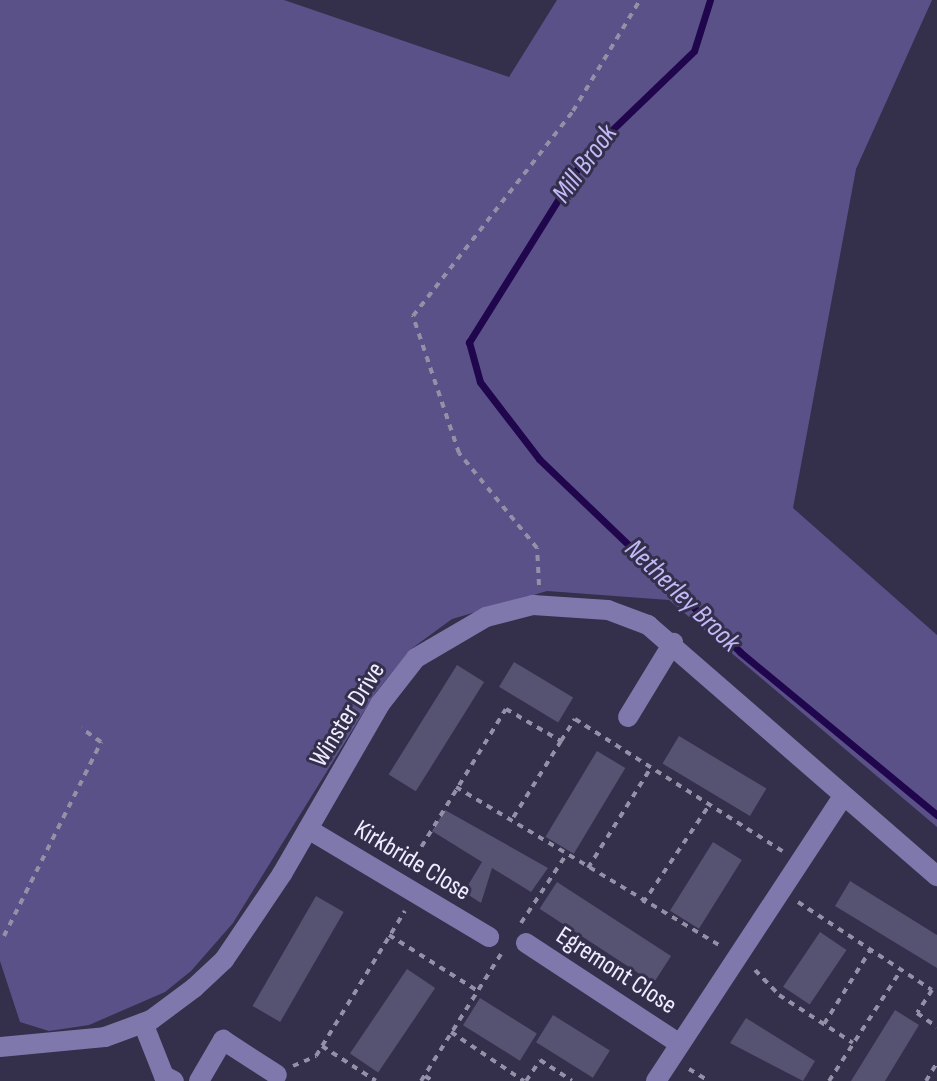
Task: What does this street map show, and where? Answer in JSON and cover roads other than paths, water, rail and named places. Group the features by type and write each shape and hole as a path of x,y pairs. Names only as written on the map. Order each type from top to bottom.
{"street":[{"name":"Winster Drive","path":"0,1047 60,1046 143,1023 224,960 308,829 380,704 416,658 486,617 540,606 608,610 673,643 937,876"},
{"path":"628,717 673,643"},
{"path":"656,1081 797,861 843,796"},
{"name":"Kirkbride Close","path":"308,829 408,888 509,940"},
{"name":"Egremont Close","path":"509,940 678,1043"},
{"path":"143,1023 164,1076 174,1081"},
{"path":"199,1081 223,1040 277,1075"}],"waterway":[{"name":"Netherley Brook","path":"710,0 694,51 586,155 469,342 480,382 539,459 740,652 937,815"}],"water label":[{"name":"Mill Brook","path":"585,164"}]}
